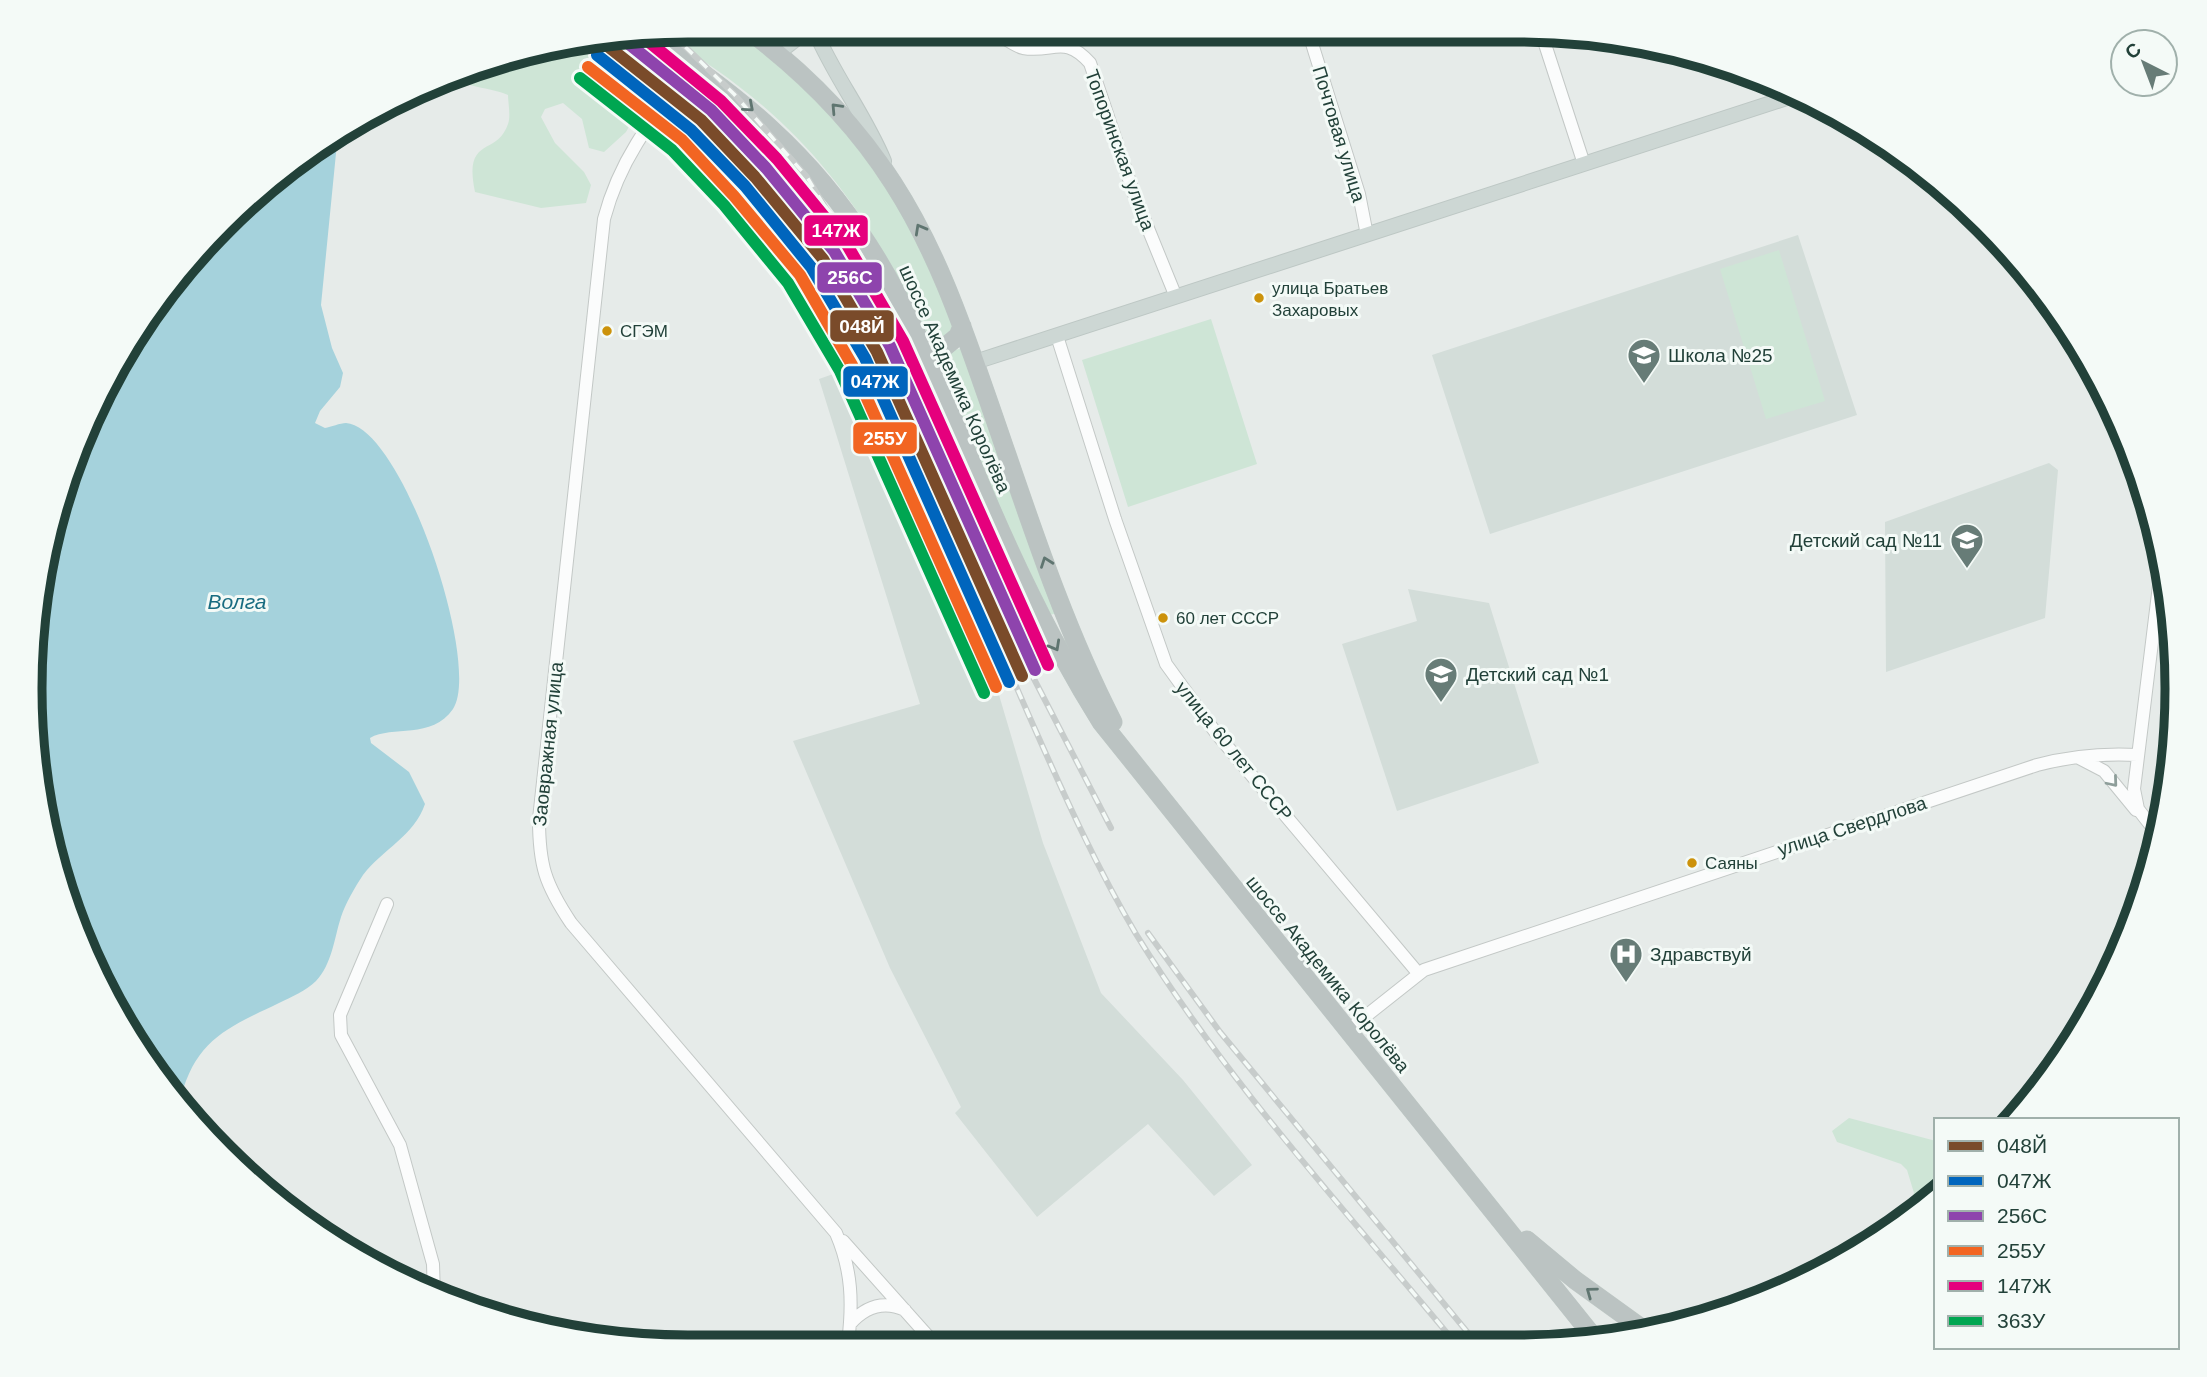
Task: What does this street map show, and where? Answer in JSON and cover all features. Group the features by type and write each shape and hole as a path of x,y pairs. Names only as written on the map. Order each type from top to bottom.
{"highway":[{"name":"шоссе Академика Королёва","path":"762,42 840,112 892,182 924,236 962,326 1068,622 1090,675 1132,760"},
{"name":"шоссе Академика Королёва","path":"658,43 694,66 766,122 839,203 891,282 1047,631 1101,722 1589,1331"},
{"path":"918,338 929,344 946,346 958,337 962,326"},
{"name":"шоссе Академика Королёва","path":"1496,1212 1575,1280 1636,1324"}],"main road":[{"path":"772,42 786,47 792,42"},
{"path":"821,42 838,78 870,129 892,182"},
{"path":"975,362 1783,99"}],"street":[{"name":"Топоринская улица","path":"1012,42 1022,48 1066,45 1078,50 1090,63 1134,194 1176,297"},
{"name":"Почтовая улица","path":"1312,42 1359,194 1367,235"},
{"path":"1544,43 1584,164"},
{"name":"Заовражная улица","path":"694,66 639,136 624,161 604,219 539,819 539,854 551,892 571,923 836,1233 850,1274 849,1335"},
{"name":"улица 60 лет СССР","path":"1057,336 1115,519 1166,664 1216,733 1418,973"},
{"path":"2143,818 2135,801 2134,789 2158,595"},
{"name":"улица Свердлова","path":"1347,1031 1418,973 1849,825 2037,765 2074,756 2108,753 2138,755"},
{"path":"2074,756 2104,771 2150,827"},
{"path":"387,904 340,1015 341,1035 400,1145 433,1264 434,1282"},
{"path":"836,1233 927,1335"},
{"path":"850,1324 870,1308 883,1305 905,1311"}],"shaded area":[{"name":"Школа №25","path":"1798,235 1857,415 1490,534 1432,355"},
{"path":"856,366 962,603 999,695 1043,843 1101,993 1183,1080 1252,1165 1214,1196 1148,1124 1037,1217 955,1113 961,1107 890,968 793,741 920,704 819,379"},
{"name":"Детский сад №11","path":"2049,463 2058,470 2045,618 1886,672 1885,522"},
{"name":"Детский сад №1","path":"1408,589 1489,603 1539,763 1397,811 1342,644 1417,621"}],"green space":[{"path":"673,42 753,42 781,64 844,128 894,199 915,238 953,326 953,333 942,340 928,335 876,241 819,162 786,127 707,64"},
{"path":"588,50 606,62 643,102 626,132 604,152 589,148 582,119 563,103 545,109 541,117 555,143 584,172 591,185 586,203 541,208 475,192 473,174 477,154 497,141 509,121 508,95 462,83 521,64"},
{"path":"1779,250 1825,401 1766,419 1720,269"},
{"path":"1211,319 1257,464 1128,507 1082,360"},
{"path":"964,348 1057,613 1046,616 927,349 950,351"},
{"path":"1849,1118 1934,1140 1934,1184 1910,1203 1914,1193 1907,1170 1901,1164 1837,1142 1832,1131"}],"water":[{"name":"Волга","path":"337,146 321,305 332,348 343,373 340,387 320,411 315,423 325,428 346,423 368,435 391,463 413,504 432,551 457,646 459,684 453,709 444,719 423,728 389,732 370,738 371,743 409,772 425,804 406,834 363,875 343,912 329,959 321,974 303,991 217,1037 205,1048 187,1077 183,1091 151,1048 129,1012 91,936 64,856 54,815 43,731 43,646 54,562 76,481 91,441 129,365 151,329 202,262 231,231 262,202"}],"railway":[{"path":"680,42 734,94 807,177 851,250 1032,675 1111,828"},
{"path":"905,412 967,571 1034,727 1095,858 1136,934 1171,989 1249,1094 1449,1335"},
{"path":"1148,933 1220,1032 1470,1335"}],"transit line":[{"name":"147Ж","path":"650,43 721,101 777,159 846,243 903,341 1048,665"},
{"name":"256С","path":"630,45 711,110 766,168 834,251 890,346 1035,670"},
{"name":"048Й","path":"609,47 701,120 755,177 823,259 877,352 1022,676"},
{"name":"047Ж","path":"597,55 691,130 745,186 811,267 865,358 1009,682"},
{"name":"255У","path":"588,67 682,140 734,196 800,275 852,365 996,687"},
{"name":"363У","path":"580,78 672,150 724,205 788,283 840,371 984,693"}],"place":[{"name":"улица Братьев Захаровых","path":"1259,298"},
{"name":"СГЭМ","path":"607,331"},
{"name":"Школа №25","path":"1644,385"},
{"name":"Детский сад №11","path":"1967,570"},
{"name":"60 лет СССР","path":"1163,618"},
{"name":"Детский сад №1","path":"1441,704"},
{"name":"Саяны","path":"1692,863"},
{"name":"Здравствуй","path":"1626,984"}]}
